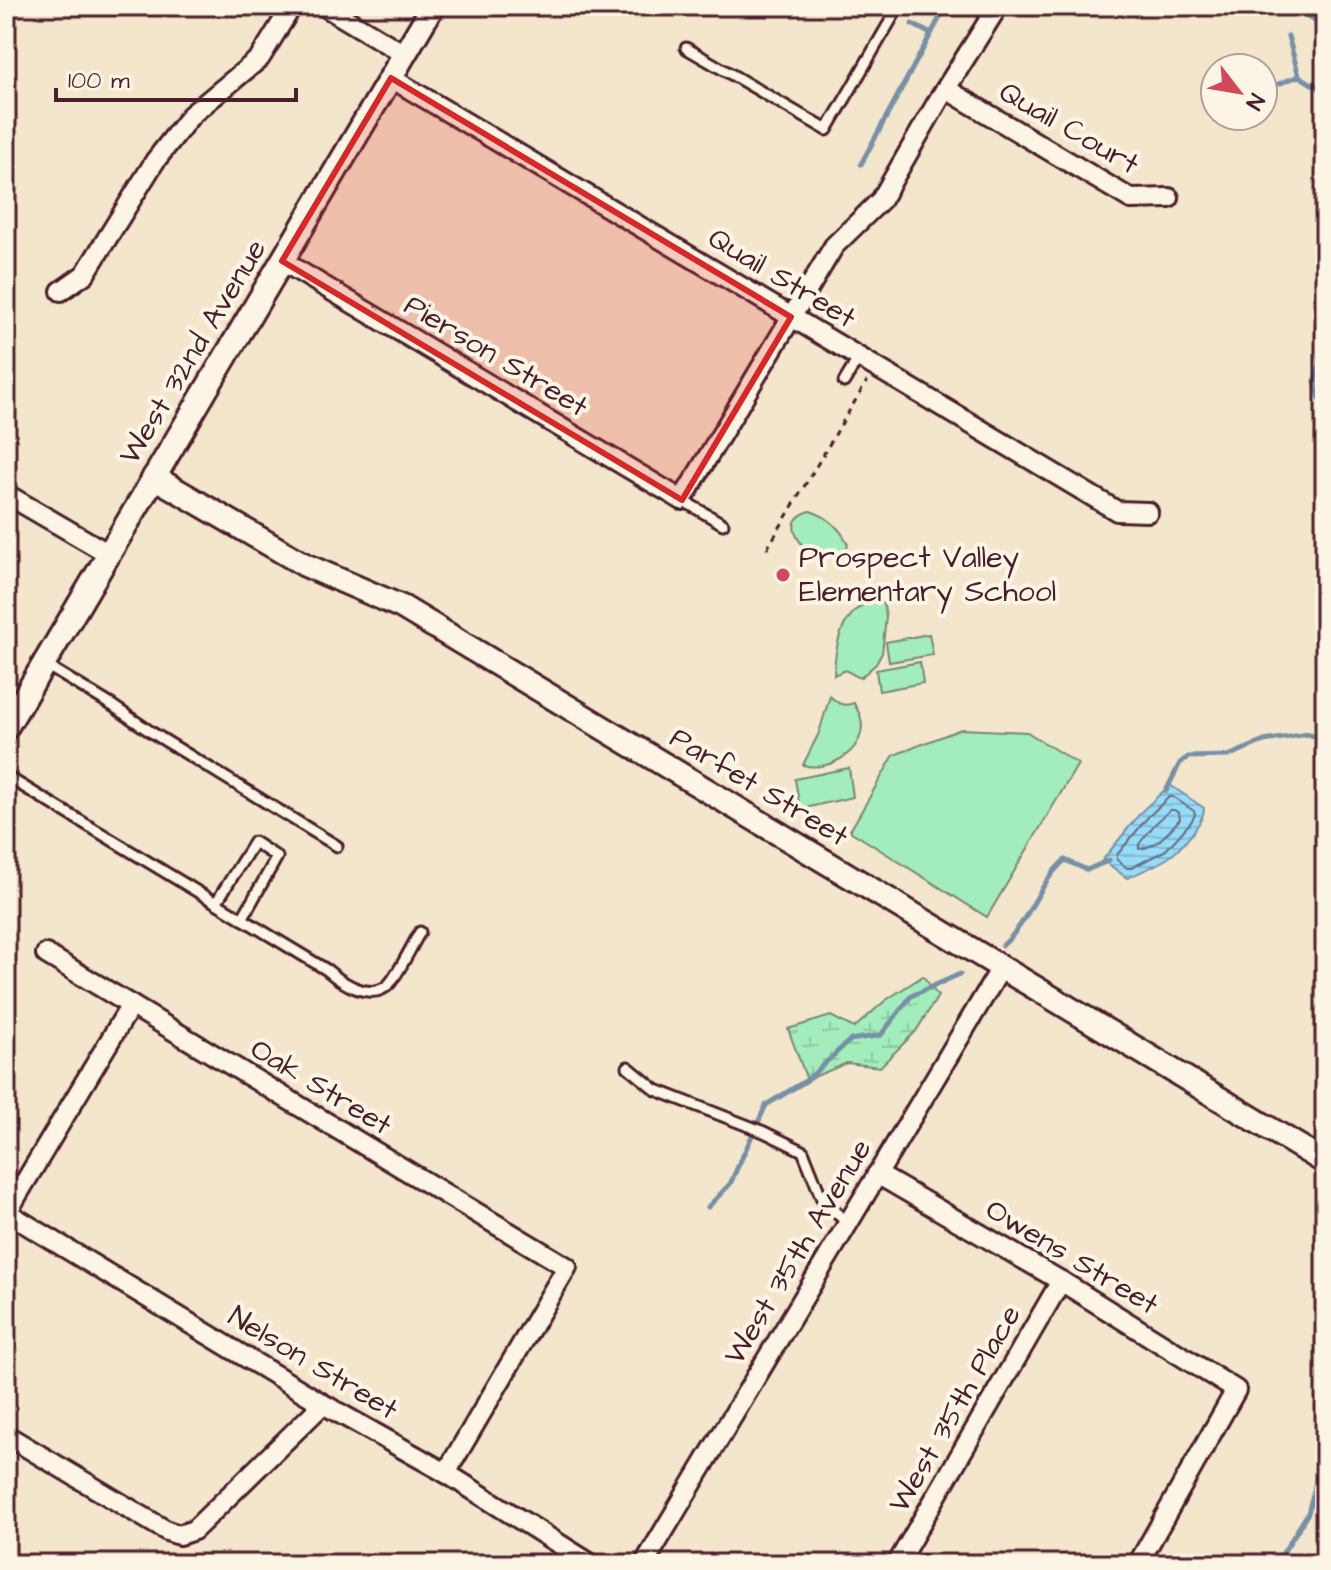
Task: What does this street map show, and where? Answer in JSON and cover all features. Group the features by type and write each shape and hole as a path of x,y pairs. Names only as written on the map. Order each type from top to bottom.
{"street":[{"path":"61,291 85,274 155,161 191,115 260,58 292,6"},
{"path":"324,6 404,54"},
{"name":"West 32nd Avenue","path":"6,728 433,6"},
{"path":"682,500 834,246 881,200 998,6"},
{"name":"Quail Street","path":"391,78 1117,511 1148,512"},
{"name":"Quail Court","path":"946,89 1131,199 1169,198"},
{"name":"Pierson Street","path":"282,261 682,500"},
{"name":"Parfet Street","path":"154,477 305,565 402,607 1325,1162"},
{"path":"6,494 109,554"},
{"name":"Oak Street","path":"46,954 567,1267 446,1473"},
{"name":"West 35th Avenue","path":"644,1564 1001,968"},
{"path":"6,1212 131,1005"},
{"name":"Owens Street","path":"877,1174 1061,1281 1236,1390 1138,1564"},
{"name":"Nelson Street","path":"6,1212 323,1404 446,1473 591,1564"},
{"name":"West 35th Place","path":"897,1564 1061,1281"},
{"path":"6,1435 167,1531 179,1535 194,1530 212,1514 323,1404"}],"lane":[{"path":"686,48 827,130 899,6"},
{"path":"844,382 859,357"},
{"path":"682,500 723,524"},
{"path":"44,664 337,846"},
{"path":"6,776 356,990 374,991 388,985 420,932"},
{"path":"216,903 254,842 277,857 242,919"},
{"path":"628,1067 656,1090 764,1132 803,1151 822,1199 847,1223"}],"path":[{"path":"767,549 875,367"}],"highlighted area":[{"path":"391,78 791,317 682,500 282,261"}],"green space":[{"path":"810,511 827,519 845,538 848,544 840,558 811,554 797,537 796,520"},
{"path":"877,597 884,606 886,617 882,653 876,664 860,678 845,670 834,675 836,650 843,628 856,610"},
{"path":"929,634 933,655 889,662 886,642"},
{"path":"920,662 923,683 879,691 876,670"},
{"path":"830,696 841,704 854,703 860,715 860,738 846,755 836,761 814,767 803,765 819,733"},
{"path":"961,729 1027,732 1078,764 987,917 850,831 894,755"},
{"path":"849,768 853,797 800,809 795,779"},
{"path":"923,976 938,996 916,1031 880,1067 847,1063 807,1080 788,1029 831,1016 854,1028 886,1000"}],"water":[{"path":"1170,785 1204,808 1200,821 1185,843 1168,858 1127,878 1107,863 1097,867 1142,811"}],"waterway":[{"path":"861,164 946,6"},
{"path":"1289,6 1325,26"},
{"path":"912,24 931,34"},
{"path":"1288,36 1299,76 1325,92"},
{"path":"1279,84 1299,76"},
{"path":"1325,303 1321,322 1324,350 1315,381 1325,409"},
{"path":"1166,791 1180,763 1188,757 1228,756 1264,741 1308,734 1325,741"},
{"path":"1003,945 1065,860 1087,870 1109,860"},
{"path":"708,1207 730,1184 766,1105 807,1080 850,1040 881,1035 911,996 960,974"},
{"path":"1276,1564 1308,1513 1325,1447"}],"place":[{"name":"Prospect Valley Elementary School","path":"783,575"}]}
